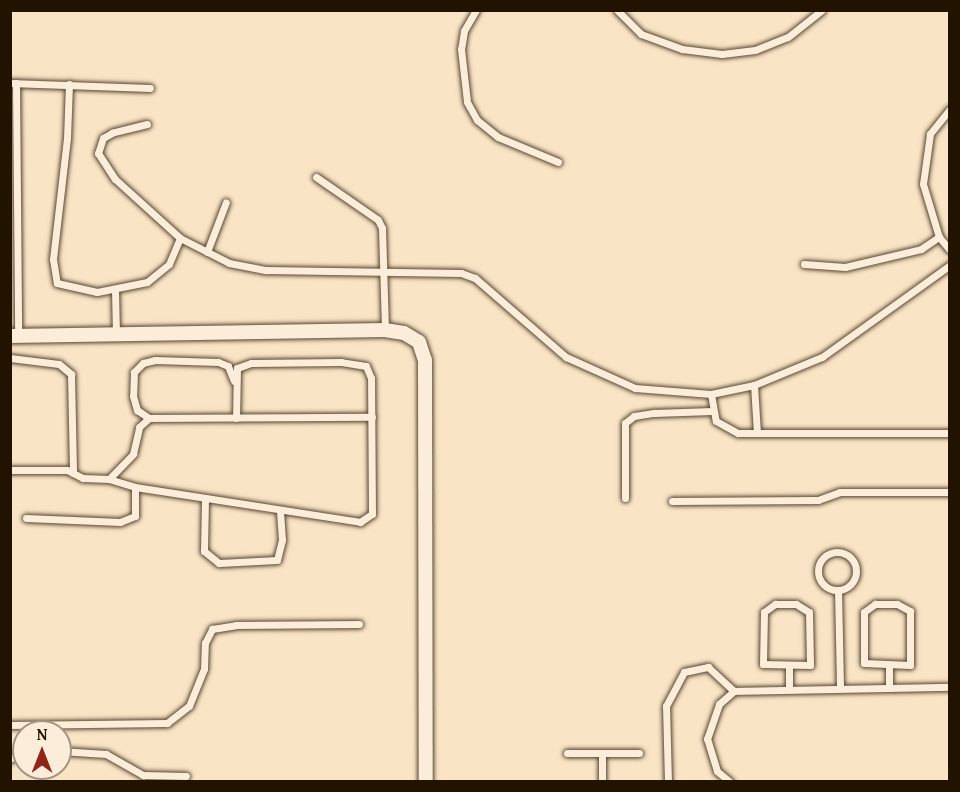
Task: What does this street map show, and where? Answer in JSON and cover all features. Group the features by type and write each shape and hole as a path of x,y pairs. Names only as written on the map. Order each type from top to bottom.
{"street":[{"path":"14,336 385,330 414,337 424,354 426,782"}],"lane":[{"path":"476,10 464,31 461,49 467,102 477,120 498,137 558,162"},
{"path":"616,10 641,34 682,49 722,54 755,50 788,37 822,10"},
{"path":"14,336 13,83 150,88"},
{"path":"69,84 54,273 57,283 65,288 115,290 147,282 160,274 169,264 180,238"},
{"path":"950,109 930,135 925,153 923,184 939,237 950,250"},
{"path":"147,124 112,133 103,138 98,153 115,179 180,238 229,263 266,270 461,273 475,278 566,357 635,388 711,394 754,385 822,357 950,265"},
{"path":"316,177 378,220 384,239 385,330"},
{"path":"207,252 226,202"},
{"path":"804,264 845,267 921,249 939,237"},
{"path":"115,290 116,334"},
{"path":"10,357 59,364 72,374 73,473"},
{"path":"234,381 228,366 218,362 143,363 134,372 133,396 137,410 149,418 372,417"},
{"path":"10,470 73,473 83,478 109,479 135,487 205,499 360,522 372,514 371,378 366,366 341,362 250,363 237,369 234,381 236,418"},
{"path":"754,385 757,433"},
{"path":"711,394 712,411 723,427 738,433 950,433"},
{"path":"625,498 625,423 634,416 654,413 712,411"},
{"path":"109,479 133,454 139,427 149,418"},
{"path":"26,518 120,522 135,516 135,487"},
{"path":"672,501 818,500 840,492 950,492"},
{"path":"205,499 204,551 219,563 277,560 282,540 280,510"},
{"path":"837,551 848,554 856,570 849,586 838,590 826,587 819,577 819,565 825,555 837,551"},
{"path":"838,590 840,688"},
{"path":"875,603 897,603 910,611 910,665 890,666 864,663 864,612 875,603"},
{"path":"775,604 796,604 809,612 810,665 789,667 763,664 764,612 775,604"},
{"path":"10,724 167,723 189,706 204,669 205,643 212,629 236,625 359,624"},
{"path":"889,688 890,666"},
{"path":"668,782 666,706 684,672 708,667 734,691"},
{"path":"789,667 789,688"},
{"path":"730,782 717,771 707,739 719,704 734,691 789,688 950,687"},
{"path":"72,752 106,754 143,775 186,776"},
{"path":"567,753 639,753"},
{"path":"602,754 602,782"}]}
